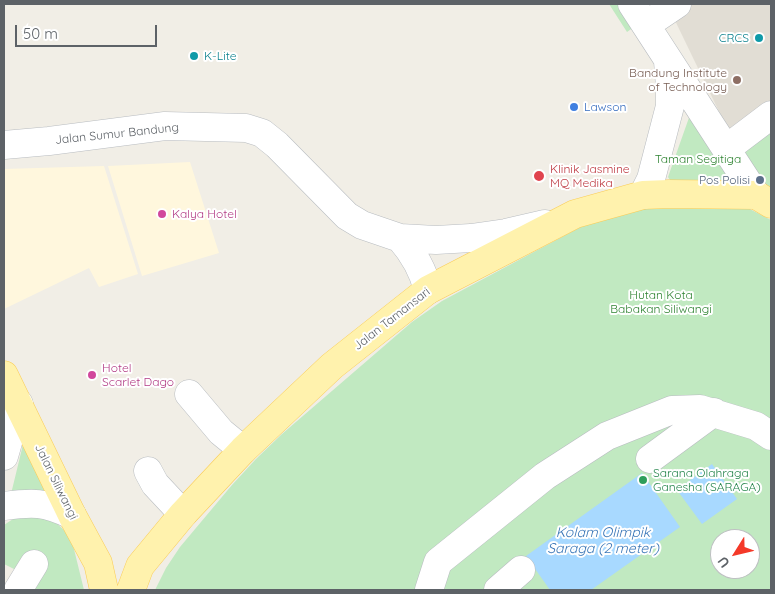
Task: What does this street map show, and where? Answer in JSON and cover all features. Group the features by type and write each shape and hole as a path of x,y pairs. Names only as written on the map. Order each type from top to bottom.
{"main road":[{"name":"Jalan Tamansari","path":"98,564 122,566 135,578 183,514 243,450 332,366 428,290 575,214 643,195 669,194 763,199"},
{"name":"Jalan Siliwangi","path":"4,375 98,564 104,590"}],"street":[{"path":"677,4 639,14 726,149 763,199"},
{"path":"643,195 651,179 670,106 668,60"},
{"path":"726,149 771,115"},
{"name":"Jalan Sumur Bandung","path":"4,145 165,126 246,128 262,133 277,145 347,216 354,221 400,238 462,238 506,233 541,225 575,214"},
{"path":"400,238 418,262 428,290"},
{"path":"189,394 221,432 243,450"},
{"path":"4,456 19,404"},
{"path":"429,590 438,562 545,476 607,436 672,410 700,410 714,412 756,426 771,436"},
{"path":"650,459 714,412"},
{"path":"148,471 155,484 183,514"},
{"path":"4,506 26,503 50,505 72,515"},
{"path":"18,590 34,564"},
{"path":"498,590 521,570"}],"shaded area":[{"name":"Bandung Institute of Technology","path":"667,4 771,4 771,177 740,155"},
{"name":"Kalya Hotel","path":"190,162 219,253 142,276 108,166"},
{"path":"104,166 138,274 99,287 89,268 4,309 4,169"}],"green space":[{"path":"609,4 630,4 641,22 627,32"},
{"name":"Taman Segitiga","path":"691,112 734,182 670,180 668,177"},
{"path":"771,116 771,204 730,156"},
{"name":"Hutan Kota Babakan Siliwangi","path":"642,202 742,205 771,220 771,590 155,590 166,568 180,547 256,459 282,434 412,322 442,301 605,214"},
{"path":"27,428 59,494 11,494"},
{"path":"46,514 63,529 72,541 84,590 37,590 16,570 4,564 4,525 16,517"}],"water":[{"path":"712,464 737,499 702,524 677,490"},
{"name":"Kolam Olimpik Saraga (2 meter)","path":"642,473 680,527 591,590 550,590 526,556"}],"place":[{"name":"CRCS","path":"759,38"},
{"name":"K-Lite","path":"194,56"},
{"name":"Bandung Institute of Technology","path":"737,80"},
{"name":"Lawson","path":"574,107"},
{"name":"Klinik Jasmine MQ Medika","path":"539,176"},
{"name":"Pos Polisi","path":"760,180"},
{"name":"Kalya Hotel","path":"162,214"},
{"name":"Hotel Scarlet Dago","path":"92,375"},
{"name":"Sarana Olahraga Ganesha (SARAGA)","path":"643,480"}]}
